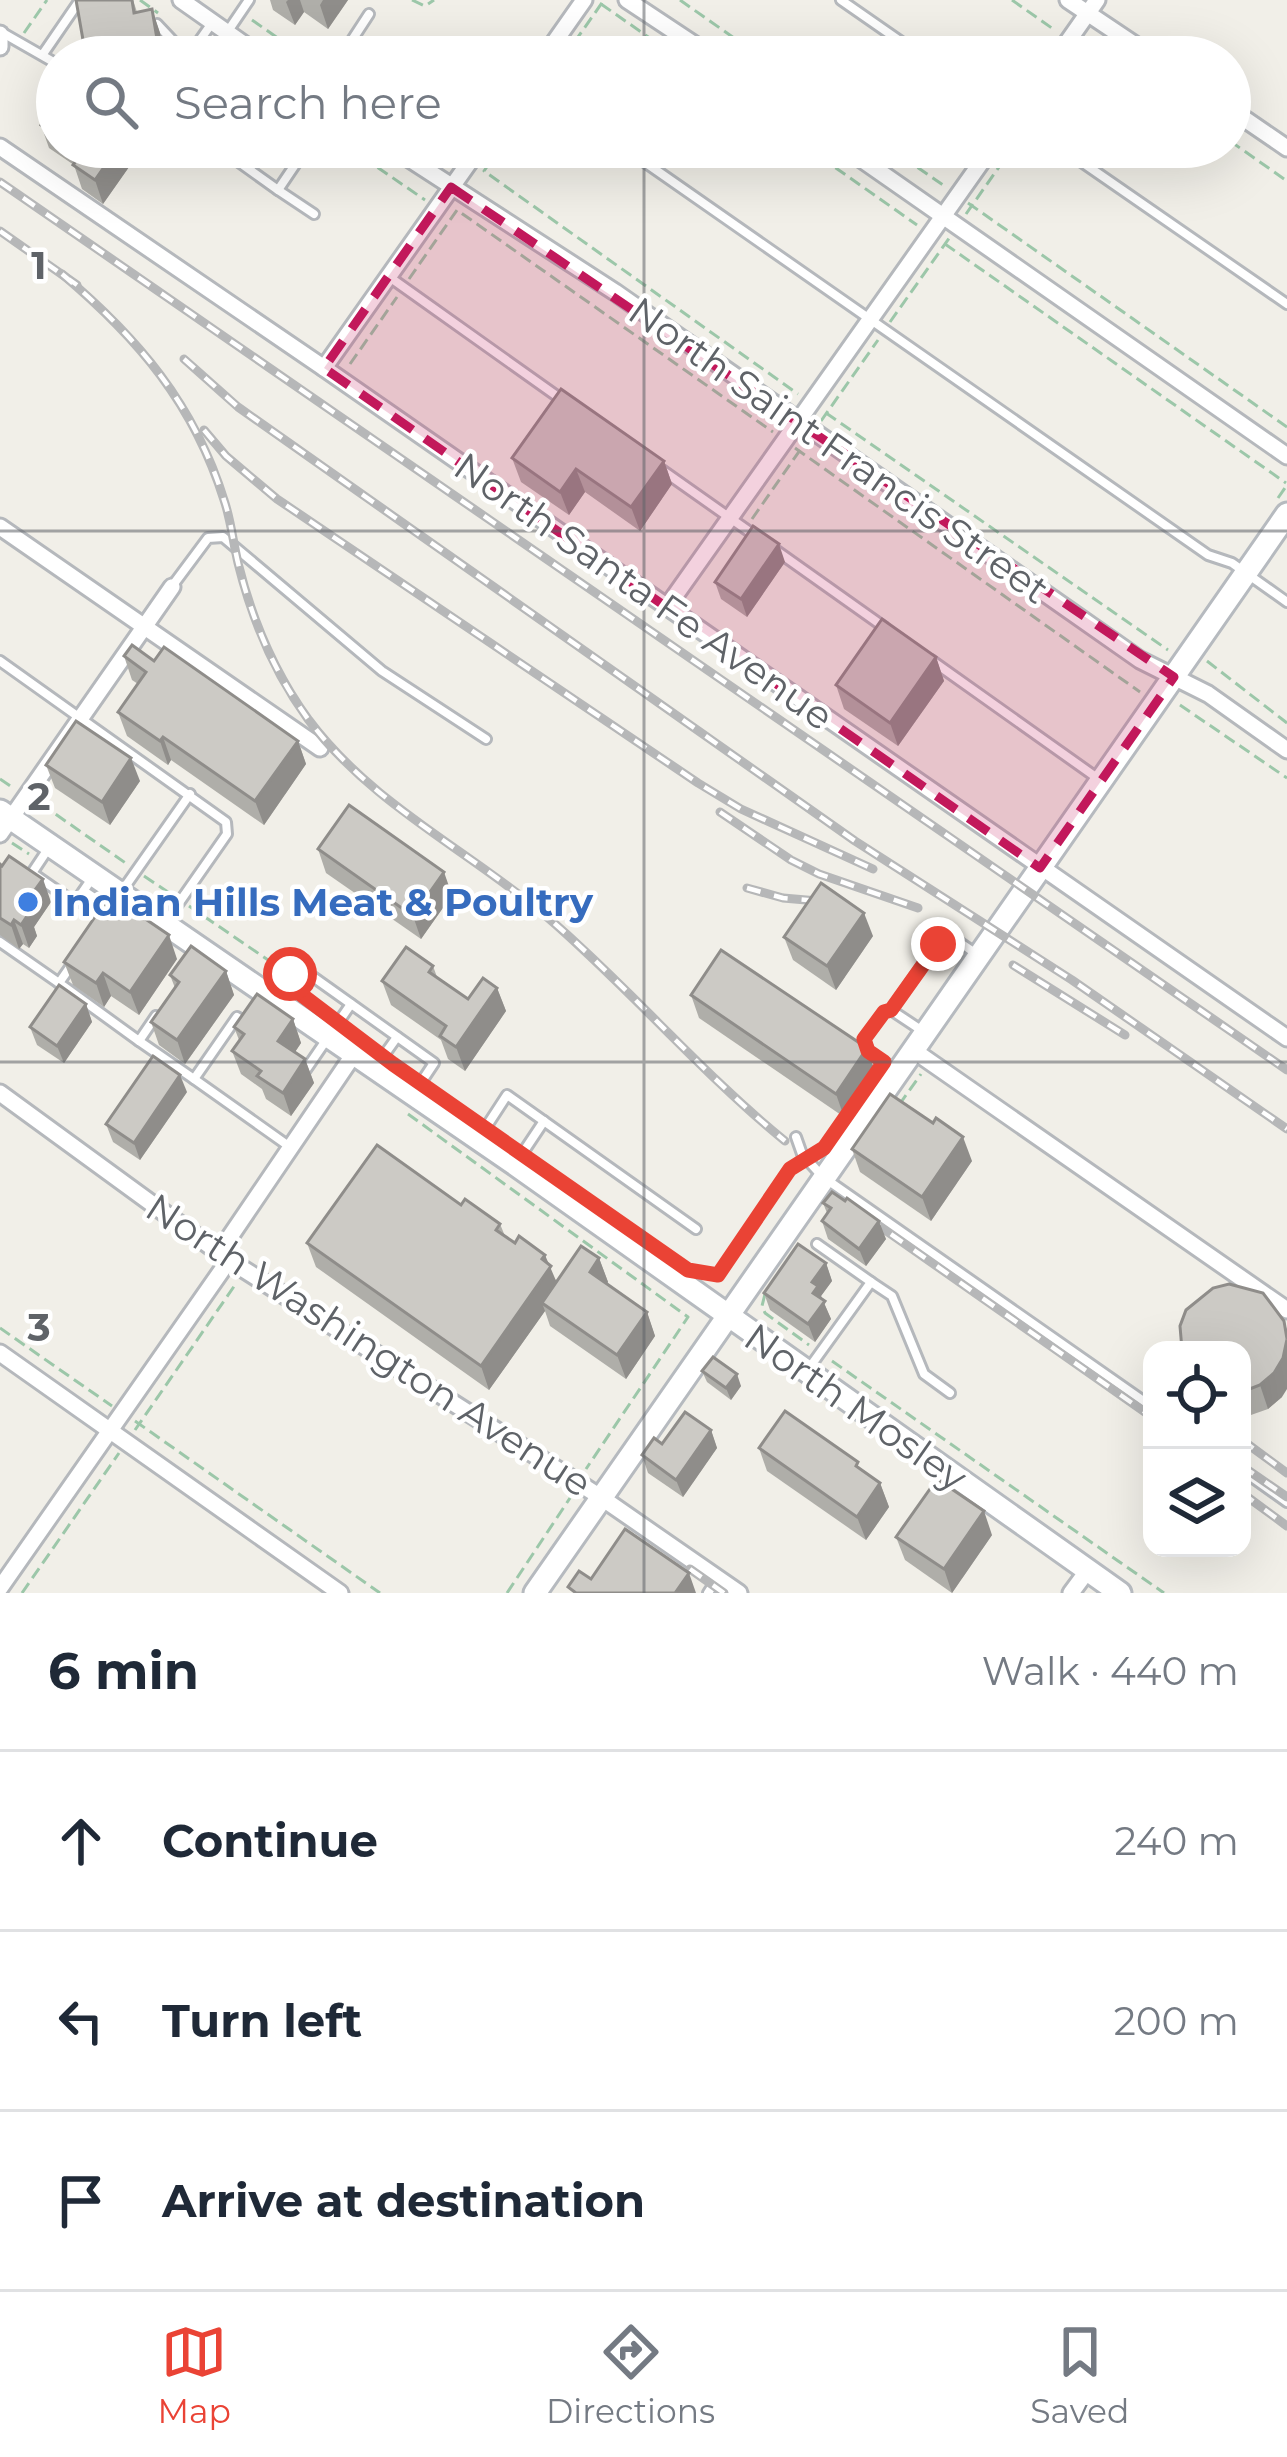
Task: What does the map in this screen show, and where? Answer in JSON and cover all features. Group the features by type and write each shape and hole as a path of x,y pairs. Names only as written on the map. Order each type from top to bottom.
{"street":[{"path":"627,0 681,36"},
{"path":"1068,0 1093,6 1128,36"},
{"path":"563,36 594,1"},
{"path":"188,2 233,36"},
{"path":"1072,36 1093,6"},
{"path":"0,33 1,46"},
{"path":"1251,124 1287,148"},
{"name":"North Santa Fe Avenue","path":"0,147 1287,1038"},
{"name":"North Saint Francis Street","path":"422,168 615,292 1140,660 1208,694 1287,750"},
{"path":"325,368 465,168"},
{"path":"874,168 1287,456"},
{"path":"667,608 977,168"},
{"path":"535,1593 1287,514"},
{"path":"0,527 320,748"},
{"path":"4,821 172,587"},
{"name":"North Mosley","path":"4,821 50,846 89,883 197,956 284,998 329,1037 1120,1593"},
{"path":"919,1041 1287,1310"},
{"path":"0,1588 123,1413 354,1054"},
{"name":"North Washington Avenue","path":"0,1094 224,1256 602,1498 740,1593"},
{"path":"0,1354 340,1593"},
{"path":"1071,1593 1088,1570"}],"lane":[{"path":"55,36 80,0"},
{"path":"206,36 241,12 249,0"},
{"path":"841,0 893,36"},
{"path":"355,36 369,14"},
{"path":"157,24 168,36"},
{"path":"0,33 36,51"},
{"path":"247,168 314,214"},
{"path":"278,190 293,168"},
{"path":"653,168 1208,555 1246,573 1287,602"},
{"path":"1090,168 1287,304"},
{"path":"388,276 576,410"},
{"path":"653,464 899,638"},
{"path":"172,587 208,538 223,537 382,671 486,739"},
{"path":"917,651 1101,781"},
{"path":"0,661 218,814 228,829 181,900 168,933"},
{"path":"98,927 190,794"},
{"path":"50,846 32,873 75,903 89,883"},
{"path":"116,901 128,921"},
{"path":"898,1072 864,1043 884,1012 891,1010 945,939 956,940 979,956"},
{"path":"0,942 290,1147"},
{"path":"59,983 85,946"},
{"path":"194,1079 237,1017 250,1025 308,974 434,1064 413,1094"},
{"path":"139,1041 165,1003"},
{"path":"305,1071 351,1004"},
{"path":"891,1010 919,1041"},
{"path":"375,1068 397,1037"},
{"path":"478,1139 507,1095 696,1229"},
{"path":"516,1165 544,1121"},
{"path":"796,1137 823,1177 1143,1401"},
{"path":"817,1244 892,1296 924,1375 950,1394"},
{"path":"806,1372 871,1282"},
{"path":"1251,1476 1287,1502"},
{"path":"708,1593 718,1578"}],"path":[{"path":"140,0 169,21"},
{"path":"412,0 425,6 434,0"},
{"path":"680,0 731,36"},
{"path":"575,36 594,1 646,36"},
{"path":"241,12 275,36"},
{"path":"1251,156 1287,181"},
{"path":"487,168 484,172 1170,651"},
{"path":"836,168 1287,483"},
{"path":"918,168 1287,427"},
{"path":"350,364 457,210 1141,692 1146,685"},
{"path":"1217,647 1206,663 1287,722"},
{"path":"1178,703 1287,778"},
{"path":"0,779 290,974 284,998"},
{"path":"688,1270 718,1275 790,1169 807,1159"},
{"path":"762,1306 820,1353 1164,1593"},
{"path":"507,1593 580,1484 585,1465 688,1316"},
{"path":"0,1328 380,1593"}],"highlighted area":[{"path":"451,187 1174,677 1040,868 324,368"}],"building":[{"path":"76,0 132,0 134,13 152,9 156,36 82,36"},
{"path":"77,168 103,168 95,180"},
{"path":"561,389 664,461 631,507 576,469 560,492 512,458"},
{"path":"753,526 779,544 741,599 715,582"},
{"path":"882,619 936,657 890,723 836,685"},
{"path":"132,645 154,661 164,647 298,741 255,801 118,712 146,672 124,656"},
{"path":"76,721 131,758 102,802 46,765"},
{"path":"349,805 444,872 413,916 318,849"},
{"path":"9,856 43,879 22,908 29,913 21,925 0,918 0,864"},
{"path":"821,883 864,913 827,966 784,937"},
{"path":"110,895 169,935 130,992 103,973 96,983 64,962"},
{"path":"191,946 226,971 177,1040 151,1022 179,982 170,975"},
{"path":"406,947 433,966 429,972 468,999 483,978 497,988 456,1047 440,1036 446,1026 382,981"},
{"path":"721,950 867,1048 836,1094 691,995"},
{"path":"59,985 86,1004 57,1046 30,1027"},
{"path":"257,994 293,1019 278,1041 305,1059 283,1093 232,1051 244,1034 234,1027"},
{"path":"153,1056 180,1075 134,1143 106,1124"},
{"path":"890,1094 963,1137 922,1197 852,1149"},
{"path":"377,1145 461,1205 465,1199 500,1224 496,1230 515,1243 519,1236 545,1255 542,1259 551,1266 481,1366 307,1243"},
{"path":"832,1192 879,1221 859,1249 822,1221 831,1208 823,1203"},
{"path":"798,1244 826,1263 812,1282 818,1286 813,1293 825,1301 808,1324 764,1293"},
{"path":"581,1246 599,1258 590,1272 647,1312 617,1355 542,1303"},
{"path":"1229,1284 1263,1293 1284,1321 1283,1358 1260,1385 1251,1388 1251,1341 1181,1341 1186,1310 1213,1288"},
{"path":"713,1357 737,1374 726,1388 702,1371"},
{"path":"785,1411 880,1483 857,1517 759,1448"},
{"path":"685,1412 711,1430 676,1480 642,1455 654,1438 662,1444"},
{"path":"937,1479 984,1511 944,1569 896,1537"},
{"path":"625,1529 689,1573 675,1593 576,1593 568,1587 579,1571 591,1579"}],"railway":[{"path":"0,182 1287,1070"},
{"path":"0,231 77,285"},
{"path":"62,274 139,348 180,403 212,465 265,645 296,701 333,749 390,801 546,916 785,1141"},
{"path":"184,359 238,407 855,841 1072,980 1287,1129"},
{"path":"204,430 226,456 277,499 698,783 741,809 873,869"},
{"path":"720,812 819,874 918,908"},
{"path":"747,888 783,898 841,903"},
{"path":"1013,965 1125,1035"},
{"path":"868,1218 1143,1411"},
{"path":"1251,1447 1287,1473"},
{"path":"1251,1472 1287,1497"},
{"path":"1251,1500 1287,1526"},
{"path":"690,1569 724,1593"}],"place":[{"name":"Indian Hills Meat & Poultry","path":"28,902"}],"route":[{"path":"290,974 290,986 393,1064 688,1270 718,1275 790,1169 824,1148 884,1062 868,1051 864,1039 938,944"}]}
